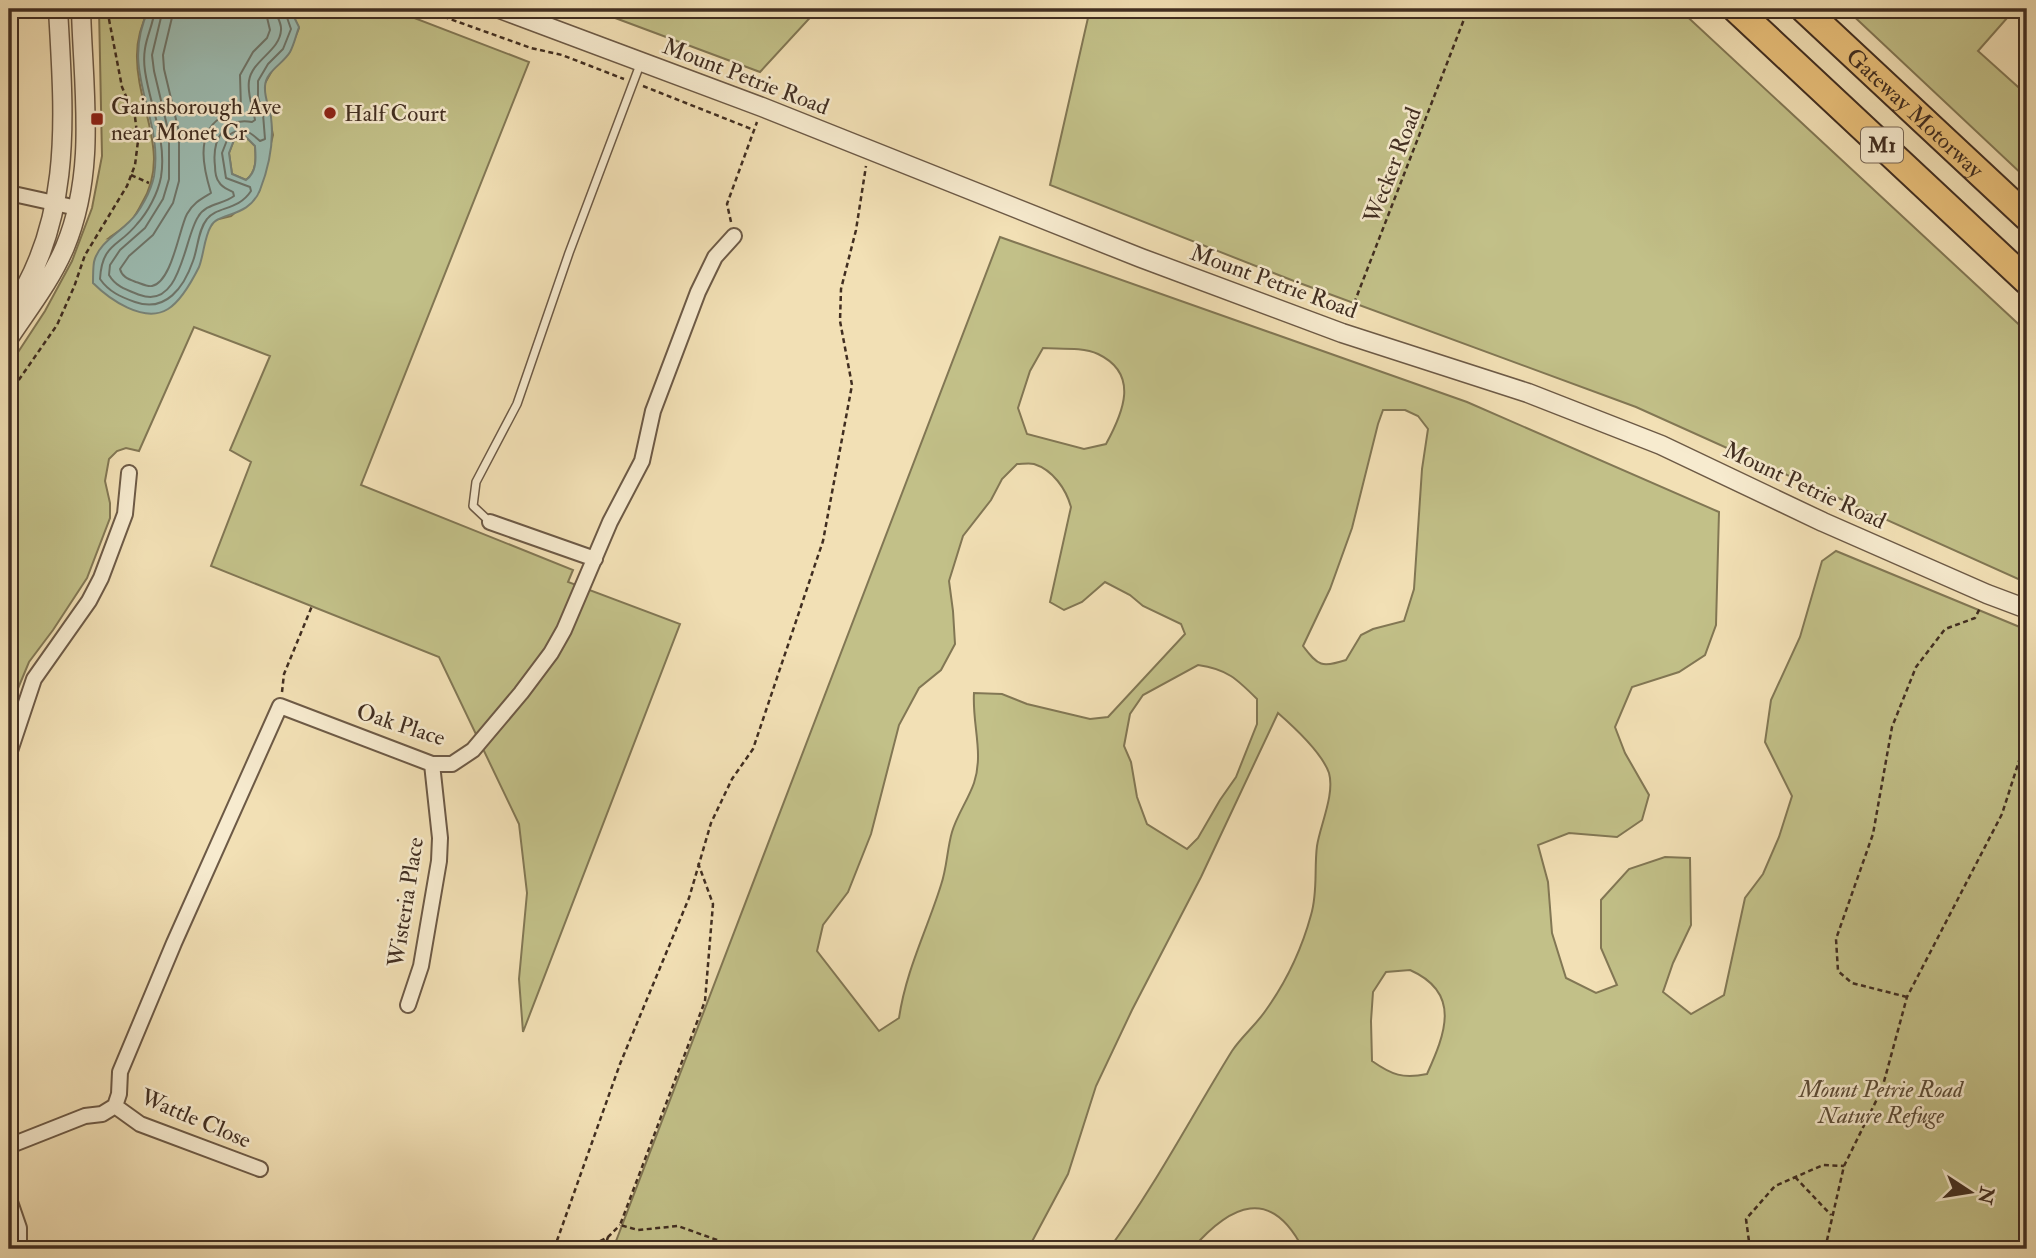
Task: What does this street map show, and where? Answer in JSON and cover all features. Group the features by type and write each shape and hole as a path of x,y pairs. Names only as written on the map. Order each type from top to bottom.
{"highway":[{"name":"Gateway Motorway","path":"1737,9 2027,281"},
{"name":"Gateway Motorway","path":"1804,9 2027,217"}],"street":[{"path":"9,314 33,270 54,203 63,140 58,9"},
{"path":"9,338 56,265 72,228 77,208 87,136 81,9"},
{"name":"Mount Petrie Road","path":"500,9 762,107 1140,258 1342,333 1528,393 1661,445 1823,522 2027,609"},
{"path":"9,193 77,208"},
{"name":"Oak Place","path":"281,706 432,764 452,764 472,750 521,694 564,630 642,461 653,411 698,292 715,257 734,236"},
{"path":"9,754 34,679 89,601 101,578 125,514 129,472"},
{"path":"490,522 595,559"},
{"path":"9,1146 85,1116 102,1114 115,1106 120,1072 174,943 281,706"},
{"name":"Wisteria Place","path":"408,1005 421,966 439,861 440,838 432,764"},
{"name":"Wattle Close","path":"115,1106 140,1124 260,1170"},
{"path":"9,1199 19,1228 19,1249"}],"lane":[{"path":"490,522 473,506 476,482 517,404 569,253 641,62"}],"path":[{"path":"336,9 355,15 375,16 422,9 531,48 562,55 754,130"},
{"name":"Wecker Road","path":"1342,333 1468,9"},
{"path":"734,236 727,204 762,107"},
{"path":"554,1249 620,1064 689,898 711,823 732,779 753,749 823,541 852,385 840,321 841,289 856,230 868,150"},
{"path":"131,175 149,183"},
{"path":"1907,997 1852,983 1838,971 1836,939 1872,834 1892,727 1916,667 1945,629 1975,618 1987,594"},
{"path":"281,706 284,674 312,606"},
{"path":"1825,1249 1844,1166 1882,1089 1907,997 2003,814 2027,736"},
{"path":"585,1249 608,1237 620,1224 705,1001 713,904 698,863"},
{"path":"1750,1249 1746,1219 1775,1186 1823,1165 1844,1166"},
{"path":"1795,1177 1832,1216"},
{"path":"620,1224 638,1230 678,1227 743,1249"},
{"path":"604,1249 608,1237"}],"green space":[{"path":"99,9 149,9 140,32 137,55 154,166 150,185 135,215 128,224 109,238 210,227 215,220 231,216 259,192 273,135 265,83 273,69 289,53 299,28 290,9 391,9 529,62 361,485 573,570 568,582 680,624 523,1032 519,979 527,893 519,824 439,657 211,566 251,462 230,450 270,356 194,327 139,451 126,448 117,451 109,459 105,481 110,518 87,578 29,662 9,710 9,366 45,311 72,261 92,208 102,156"},
{"path":"591,9 818,9 760,72"},
{"path":"1090,9 1679,9 2027,332 2027,583 1636,407 1294,281 1050,185"},
{"path":"1846,9 2015,9 1978,51 2027,95 2027,179"},
{"path":"245,136 255,146 256,155 254,169 246,180 232,174 229,153 234,140"},
{"name":"Mount Petrie Road Nature Refuge","path":"1000,237 1467,402 1719,512 1716,625 1705,655 1679,672 1632,687 1615,727 1625,753 1649,795 1642,820 1617,837 1569,833 1538,845 1548,882 1552,933 1566,978 1596,993 1617,985 1601,948 1601,900 1629,869 1665,857 1690,858 1691,925 1663,992 1691,1014 1724,995 1745,898 1763,874 1779,837 1792,796 1765,742 1771,700 1800,637 1822,561 1836,551 2027,630 2027,1249 1303,1249 1291,1229 1278,1216 1264,1209 1250,1208 1221,1221 1192,1249 1109,1249 1157,1176 1232,1051 1280,988 1303,940 1313,906 1317,846 1329,800 1330,781 1325,765 1314,749 1278,713 1201,877 1096,1086 1068,1174 1028,1249 613,1249","holes":["1043,348 1085,350 1111,362 1119,372 1124,395 1118,420 1106,444 1084,449 1027,434 1018,408 1030,371","1383,410 1405,410 1418,416 1428,429 1422,469 1414,589 1404,621 1361,635 1346,660 1321,664 1303,646 1330,589 1352,528","1017,464 1034,464 1053,475 1069,500 1071,507 1050,602 1064,610 1082,602 1105,582 1130,595 1143,606 1181,624 1185,634 1108,717 1090,719 1027,704 1002,694 974,693 978,750 974,783 952,832 943,879 912,967 899,1018 879,1031 817,951 823,925 848,892 871,834 899,725 919,688 941,670 955,644 949,581 963,536 991,500 1002,479","1198,665 1217,669 1231,676 1257,699 1257,724 1236,777 1198,838 1187,849 1147,824 1137,797 1131,762 1124,746 1130,714 1143,695","1410,970 1426,979 1437,990 1443,1002 1445,1016 1439,1044 1427,1074 1398,1075 1372,1061 1373,992 1386,972"]}],"water":[{"path":"149,9 290,9 299,27 290,52 266,81 265,94 272,135 260,190 249,205 220,218 211,226 199,267 177,301 168,309 148,314 117,302 93,283 96,256 137,213 148,195 154,176 153,133 138,53 141,32","holes":["245,136 255,146 255,165 250,177 246,180 232,174 229,153 234,140"]}],"place":[{"name":"Half Court","path":"330,113"},
{"name":"Gainsborough Ave near Monet Cr","path":"97,119"}]}
